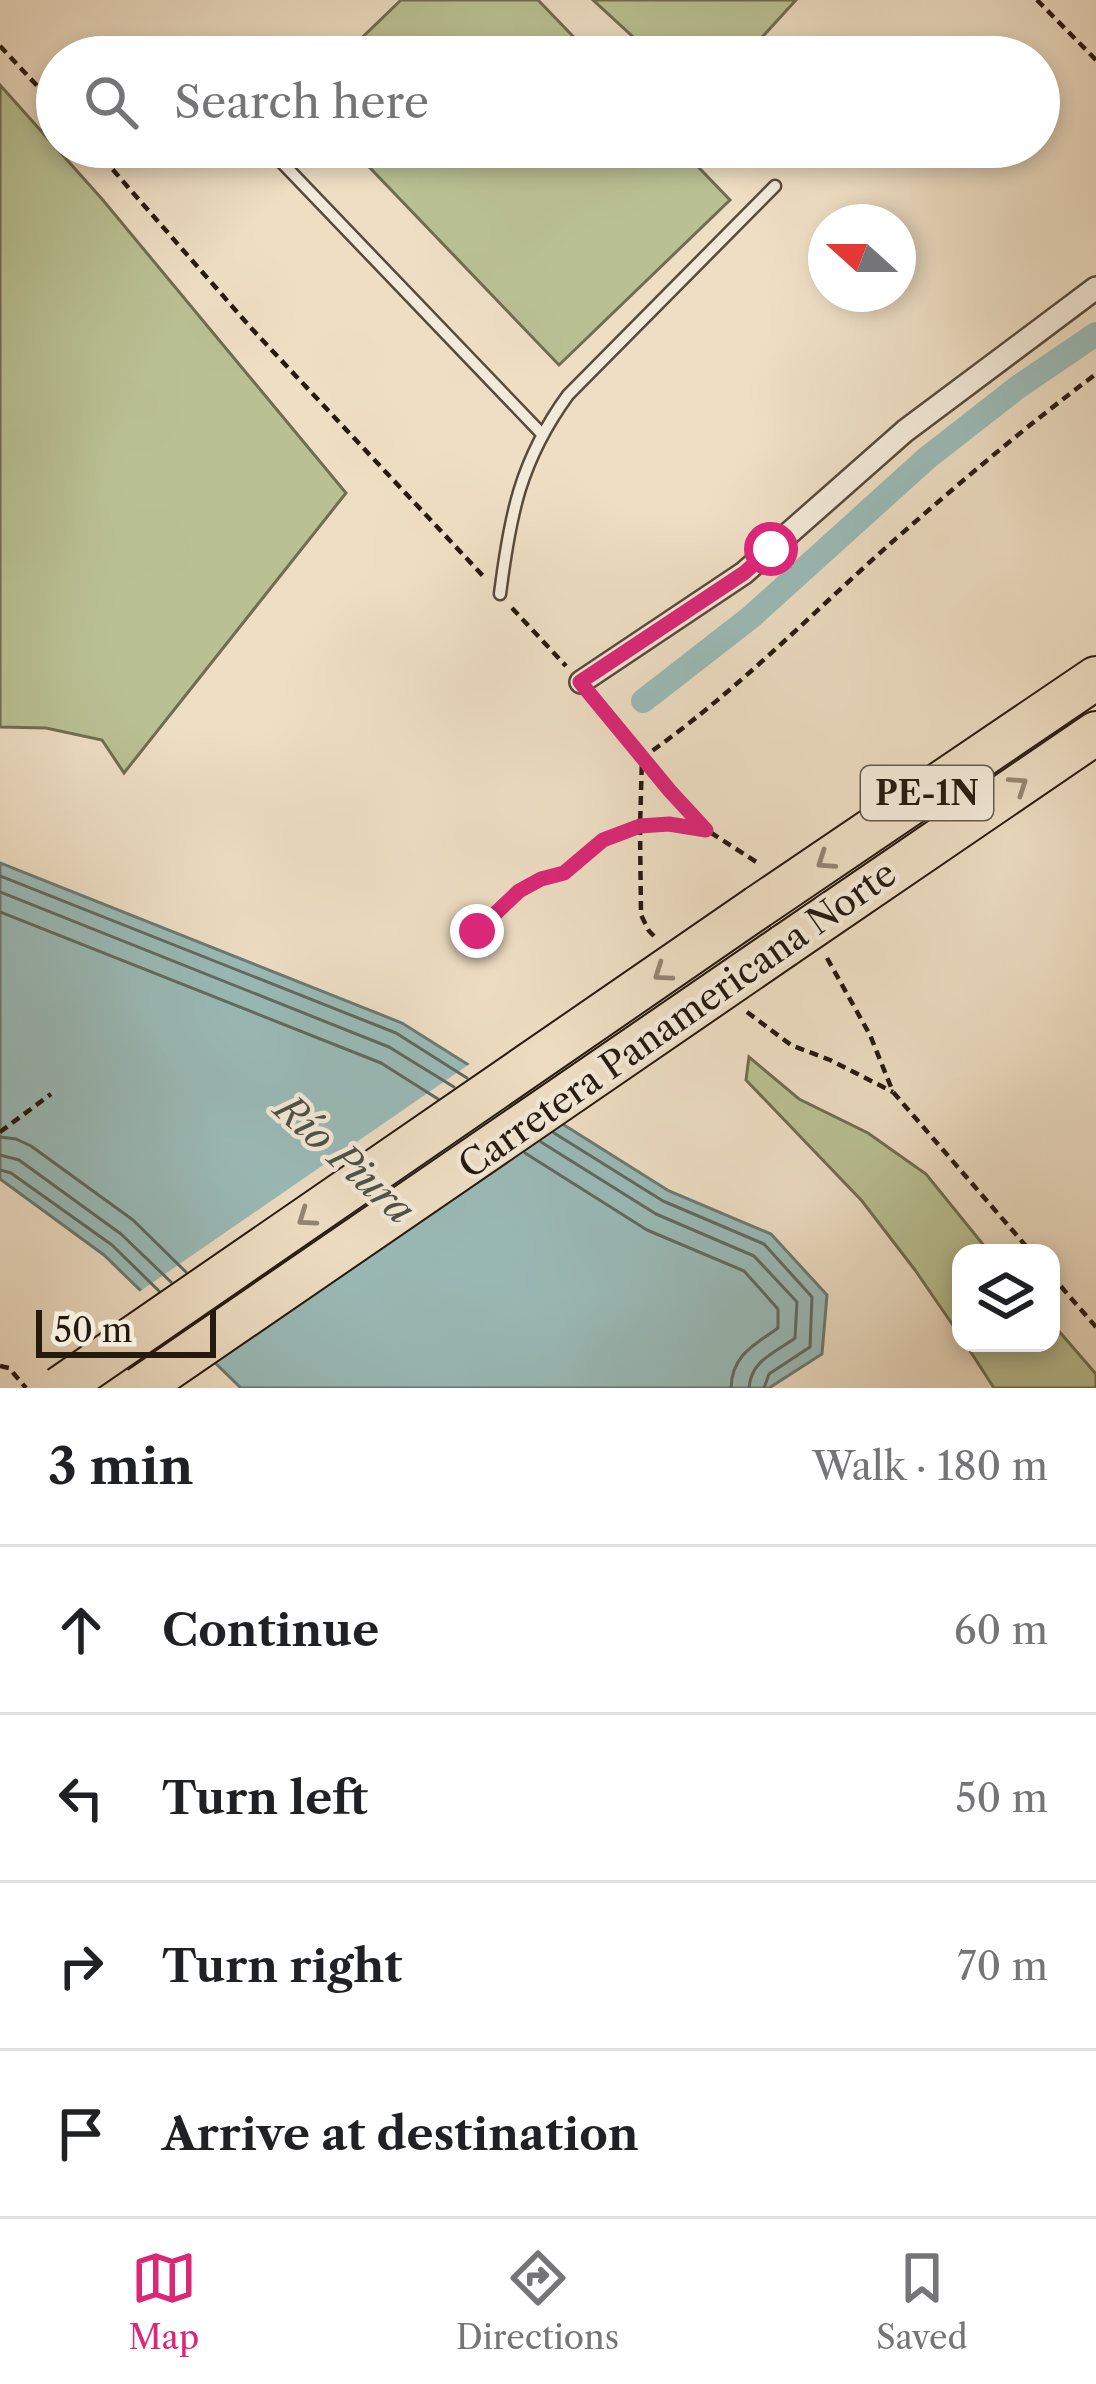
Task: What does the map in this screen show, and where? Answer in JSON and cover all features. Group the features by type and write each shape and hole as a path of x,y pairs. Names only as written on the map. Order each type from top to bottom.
{"highway":[{"name":"Carretera Panamericana Norte","path":"60,1388 1096,678"},
{"name":"Carretera Panamericana Norte","path":"140,1388 1096,733"}],"street":[{"path":"580,682 744,573 904,431 1096,288"}],"lane":[{"path":"287,168 542,434"},
{"path":"500,594 509,522 527,463 568,395 775,185"}],"path":[{"path":"1037,0 1096,59"},
{"path":"0,46 36,85"},
{"path":"111,168 252,329 580,682 699,825 775,896"},
{"path":"642,758 795,634 889,544 1023,428 1096,374"},
{"path":"477,931 519,891 564,873 603,840 640,826 669,824 706,830"},
{"path":"798,936 837,978 870,1035 893,1092 1024,1244"},
{"path":"0,1132 51,1094"},
{"path":"1060,1285 1096,1327"},
{"path":"0,1366 9,1368 26,1388"}],"green space":[{"path":"401,0 538,0 573,36 364,36"},
{"path":"593,0 796,0 763,36 632,36"},
{"path":"0,85 36,125 36,168 74,168 346,493 124,773 102,740 46,728 0,727"},
{"path":"370,168 699,168 730,200 559,365"},
{"path":"749,1057 799,1099 868,1133 926,1174 983,1244 952,1244 952,1324 862,1201 746,1080"},
{"path":"1060,1332 1096,1374 1096,1388 994,1388 971,1352 1060,1352"}],"water":[{"name":"Río Piura","path":"0,863 402,1023 669,1191 771,1234 827,1295 822,1354 769,1388 241,1388 104,1255 0,1179"}],"pier":[{"path":"474,1061 517,1088 169,1326 136,1294"}],"waterway":[{"path":"643,701 751,617 927,458 1096,334"}],"route":[{"path":"477,931 519,891 564,873 603,840 640,826 669,824 706,830 580,682 744,573 771,549"}]}
